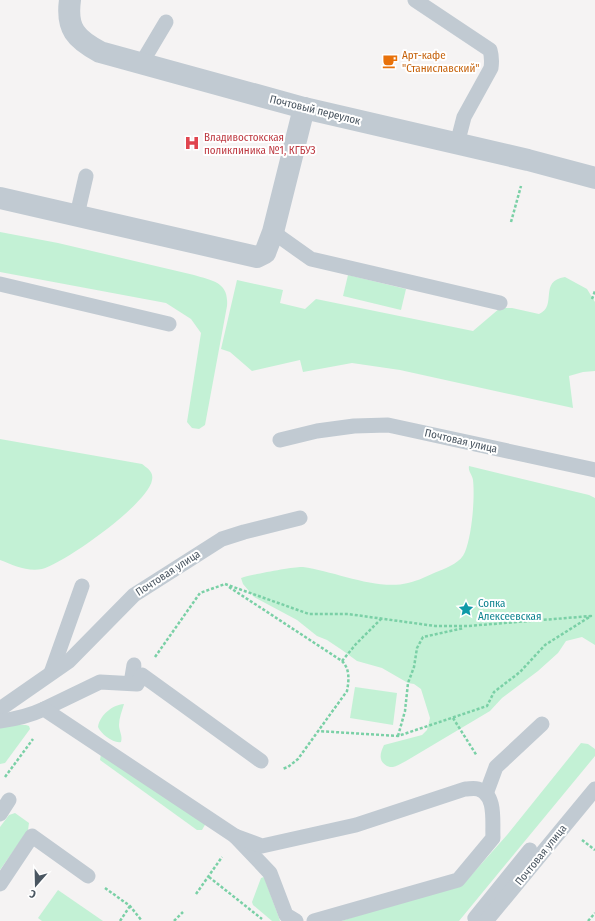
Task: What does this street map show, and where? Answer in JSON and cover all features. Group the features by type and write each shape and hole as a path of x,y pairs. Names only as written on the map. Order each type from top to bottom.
{"street":[{"name":"Почтовый переулок","path":"70,0 68,12 69,23 85,44 100,52 304,108 528,160 595,178"},
{"path":"0,198 257,257 265,253 273,232 304,108"}],"lane":[{"path":"414,0 490,50 492,55 491,68 464,118 457,144"},
{"path":"141,64 166,22"},
{"path":"77,215 86,176"},
{"path":"273,232 311,259 500,303"},
{"path":"0,284 169,324"},
{"name":"Почтовая улица","path":"280,440 354,426 388,425 595,470"},
{"name":"Почтовая улица","path":"0,708 69,661 134,595 222,539 300,518"},
{"path":"51,673 82,586"},
{"path":"0,721 17,719 30,715 100,682 136,675 261,761"},
{"path":"44,709 235,836 270,873 286,915 296,921"},
{"path":"486,794 496,767 542,724"},
{"name":"Почтовая улица","path":"486,921 590,804 595,788"},
{"path":"235,836 262,846 356,825 465,789 478,789 486,794 491,801 493,838 458,880 314,921"},
{"path":"0,814 9,800"},
{"path":"0,884 32,836 88,876"},
{"path":"477,921 475,918 530,850"}],"path":[{"path":"511,222 528,160"},
{"path":"592,299 595,291"},
{"path":"225,584 342,661 346,665 349,678 347,691 298,759 288,767 279,769 271,768 261,761"},
{"path":"136,675 200,593 225,584 309,614 348,614 435,626 468,626 591,616 545,645 520,672 494,692 487,706 398,736 318,731"},
{"path":"342,661 356,644 382,618"},
{"path":"398,736 405,711 408,683 414,667 417,648 423,638 468,626"},
{"path":"9,800 5,777 34,737"},
{"path":"88,876 130,906 142,921"},
{"path":"196,894 204,881 209,877 265,921"},
{"path":"120,921 130,906"},
{"path":"174,921 183,912"},
{"path":"588,921 595,913"}],"green space":[{"path":"0,232 58,243 194,275 213,281 222,287 227,298 227,306 205,425 199,429 192,428 187,422 201,333 191,319 166,303 0,272"},
{"path":"348,275 406,289 401,310 343,296"},
{"path":"565,277 587,289 595,302 595,371 583,372 569,376 573,408 400,370 352,363 303,372 300,360 252,371 230,352 221,349 237,280 283,290 280,303 305,309 316,299 473,331 500,308 512,308 539,314 547,305 552,283 557,279"},
{"path":"0,439 142,464 151,472 152,480 147,490 137,503 122,517 68,556 42,569 31,570 20,568 0,560"},
{"path":"469,466 589,495 595,498 595,645 582,637 566,641 558,653 538,671 502,698 490,711 406,761 395,767 388,767 382,762 381,759 384,745 422,735 427,730 430,718 421,689 382,668 357,661 327,640 317,636 297,620 254,597 243,584 241,578 272,571 303,567 369,583 396,585 416,581 451,566 463,556 469,536 474,488"},
{"path":"355,687 397,693 393,725 350,718"},
{"path":"124,704 119,722 121,742 118,742 108,738 98,727 101,718 107,711 115,706"},
{"path":"0,724 26,725 29,726 30,729 5,763 0,764"},
{"path":"581,743 588,744 595,749 595,756 459,921 341,921 466,881 507,835"},
{"path":"101,754 206,823 202,830 197,830 100,760"},
{"path":"15,813 29,823 28,830 0,870 0,827 9,815"},
{"path":"264,877 280,921 272,921 253,905 252,902 261,878"},
{"path":"58,890 103,921 42,921 38,918"}],"place":[{"name":"Арт-кафе \"Станиславский\"","path":"390,61"},
{"name":"Владивостокская поликлиника №1, КГБУЗ","path":"192,143"},
{"name":"Сопка Алексеевская","path":"466,609"}]}
